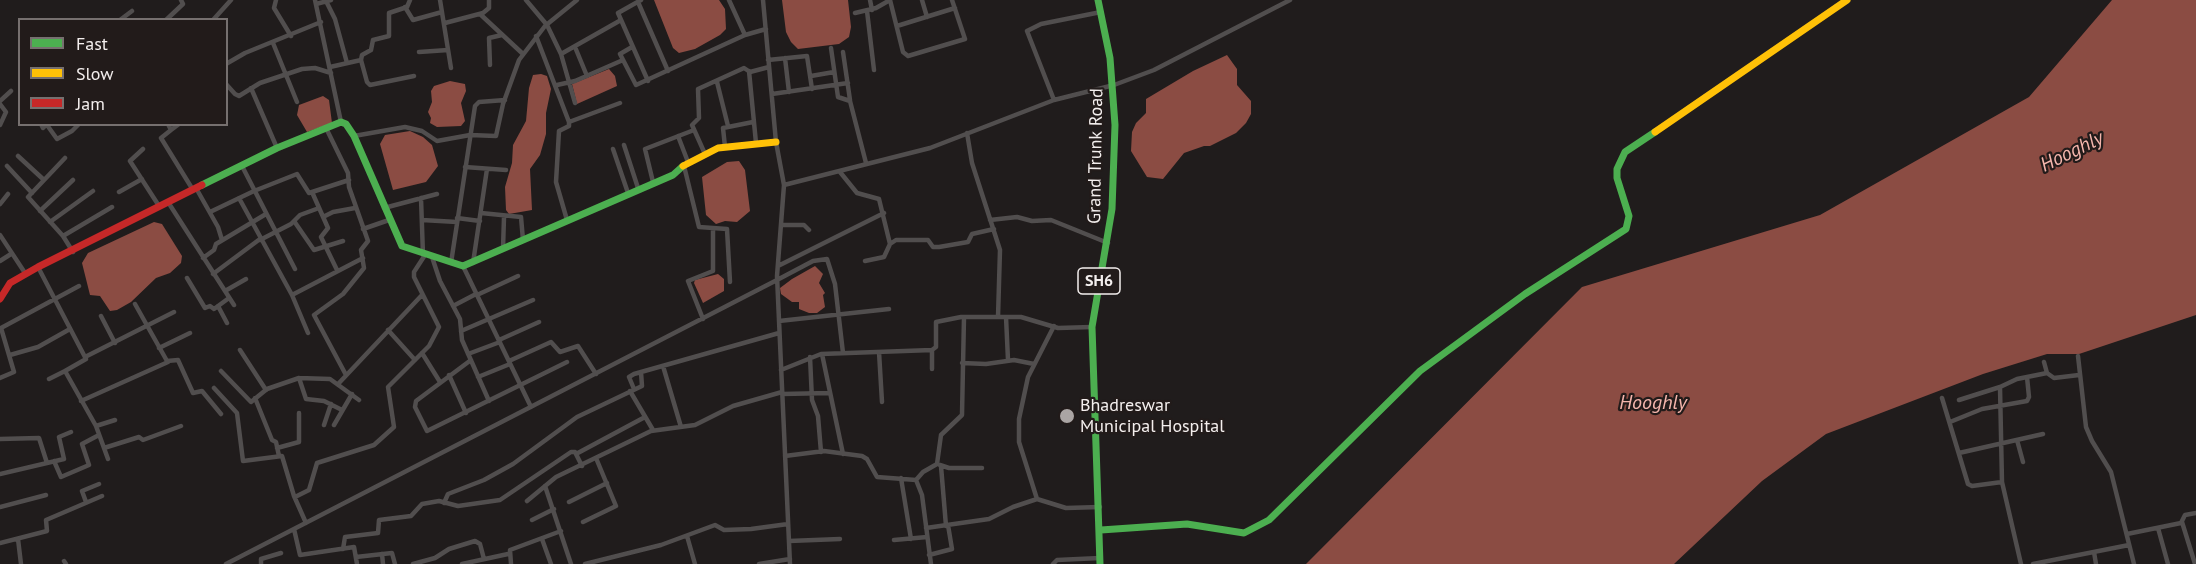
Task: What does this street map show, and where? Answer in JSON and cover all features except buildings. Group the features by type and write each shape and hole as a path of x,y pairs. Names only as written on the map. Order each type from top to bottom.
{"street":[{"path":"169,18 182,2 189,0"},
{"path":"215,18 231,0"},
{"path":"276,0 274,8 291,36"},
{"path":"410,0 405,8 389,13 389,36 373,40 371,50 362,55 361,60 369,85 414,76"},
{"path":"440,0 451,68"},
{"path":"445,23 488,10 489,0"},
{"path":"526,0 547,25 561,54 575,104"},
{"path":"354,136 400,127 422,131 437,141 470,135 497,135 505,100 523,54 547,25 578,0"},
{"path":"729,0 745,36"},
{"path":"759,564 790,562 777,280 784,185 776,142 763,0"},
{"path":"870,0 874,70"},
{"path":"855,13 869,10 890,0 905,56 965,39 952,0"},
{"path":"922,0 927,17"},
{"name":"Grand Trunk Road","path":"1098,0 1114,85 1114,188 1108,243 1092,313 1101,530 1100,561"},
{"path":"784,185 930,148 1054,100 1114,85 1154,70 1290,0"},
{"path":"1101,530 1187,524 1244,533 1269,520 1420,371 1526,294 1626,229 1629,216 1617,178 1617,169 1625,152 1847,0"},
{"path":"341,122 316,2 329,1 347,63"},
{"path":"648,81 619,11 639,1 668,71"},
{"path":"405,8 413,20 442,12"},
{"path":"897,26 955,8"},
{"path":"123,18 132,11"},
{"path":"1054,100 1027,31 1041,24 1101,12"},
{"path":"480,14 523,54"},
{"path":"561,54 621,20"},
{"path":"228,63 245,53 321,22"},
{"path":"632,47 621,52 635,85 745,36 766,29"},
{"path":"490,65 489,38 502,35"},
{"path":"536,36 557,85 569,122 569,126 559,132 556,182 567,220"},
{"path":"273,43 297,102"},
{"path":"575,47 587,76"},
{"path":"831,48 835,86 839,99 850,100"},
{"path":"418,52 448,50"},
{"path":"843,52 850,100 866,163"},
{"path":"768,60 807,56 812,89"},
{"path":"785,58 789,92"},
{"path":"228,86 237,96 251,88 307,68 331,70 361,60"},
{"path":"557,85 587,76 623,60"},
{"path":"705,154 692,123 699,117 698,90 744,68 749,71 769,67"},
{"path":"749,71 756,143"},
{"path":"811,76 834,72"},
{"path":"717,82 728,126"},
{"path":"772,94 848,83"},
{"path":"251,88 277,148"},
{"path":"0,125 6,112 0,103 11,91"},
{"path":"451,263 477,103 505,100"},
{"path":"569,122 620,103"},
{"path":"0,299 10,283 25,273 73,252 159,206 277,148 341,122 346,124 354,136 402,246 462,266 638,188 673,175 686,164 705,154 725,147 776,142"},
{"path":"725,147 722,130 728,126 753,122"},
{"path":"48,126 57,139 77,126"},
{"path":"169,127 161,138 210,212 222,240"},
{"path":"326,128 348,173 355,208 368,241 361,249 364,268 348,289 314,315 346,375"},
{"path":"653,182 644,150 694,130"},
{"path":"967,133 972,163 1000,250 998,317"},
{"path":"678,136 698,226 727,230 730,282"},
{"path":"624,145 638,188"},
{"path":"143,148 130,161 159,206"},
{"path":"613,149 628,193"},
{"path":"18,156 44,180"},
{"path":"616,159 626,156"},
{"path":"65,158 28,198 63,236 73,252"},
{"path":"7,166 32,192"},
{"path":"242,166 295,269"},
{"path":"465,167 506,170"},
{"path":"473,263 487,169"},
{"path":"840,172 857,193 878,197 884,213 890,244"},
{"path":"210,212 254,190 297,174 308,192 349,180"},
{"path":"40,211 73,180"},
{"path":"119,192 142,180"},
{"path":"50,222 93,191"},
{"path":"312,192 328,230 321,237 337,270"},
{"path":"0,204 8,194"},
{"path":"384,208 437,194"},
{"path":"238,198 292,294 308,333"},
{"path":"421,198 427,256 461,323 468,354 489,401"},
{"path":"168,202 234,305"},
{"path":"63,236 112,207"},
{"path":"213,274 260,239 319,208"},
{"path":"323,217 333,212 355,208"},
{"path":"482,213 522,218 523,240"},
{"path":"778,266 884,213"},
{"path":"203,258 214,250 216,244 266,214"},
{"path":"503,249 504,216"},
{"path":"990,220 1017,217 1051,220 1108,243"},
{"path":"294,220 313,249 343,241"},
{"path":"363,229 389,220"},
{"path":"422,220 480,221"},
{"path":"782,225 804,225 809,230"},
{"path":"703,319 688,280 713,271 713,228"},
{"path":"865,261 884,257 890,244 896,240 928,240 933,247 947,246 968,242 972,234 994,229"},
{"path":"0,235 25,273"},
{"path":"0,261 11,254"},
{"path":"295,497 309,490 317,463 374,445 391,430 394,422 388,387 422,353 439,327 414,274 427,256"},
{"path":"292,294 363,258"},
{"path":"226,564 813,261 827,259 833,277 843,353"},
{"path":"462,266 531,407"},
{"path":"38,267 85,357"},
{"path":"453,306 518,276"},
{"path":"187,278 204,307 218,306 229,298"},
{"path":"225,291 246,279"},
{"path":"0,378 14,374 8,345 0,327 79,286"},
{"path":"339,384 422,295"},
{"path":"461,331 533,300"},
{"path":"135,304 168,362"},
{"path":"218,306 227,323"},
{"path":"779,321 890,309"},
{"path":"48,379 85,361 85,357 174,312"},
{"path":"101,316 115,343"},
{"path":"929,555 952,549 939,465 941,435 962,415 964,317"},
{"path":"781,370 822,354 932,350 936,347 936,322 964,317 1027,318 1054,326 1092,327"},
{"path":"1006,317 1008,360"},
{"path":"468,354 539,322"},
{"path":"1037,499 1018,434 1024,396 1034,364 1054,326"},
{"path":"10,355 38,347 70,329"},
{"path":"388,330 415,360"},
{"path":"159,348 190,333"},
{"path":"653,430 632,390 629,376 779,333"},
{"path":"478,377 551,342 560,352 578,346 596,374"},
{"path":"0,348 8,345"},
{"path":"240,350 266,390"},
{"path":"932,350 932,369"},
{"path":"879,352 882,402"},
{"path":"422,353 440,382"},
{"path":"822,354 843,454"},
{"path":"2078,356 2086,427 2111,472 2134,564"},
{"path":"810,357 811,394 818,416 821,452"},
{"path":"81,401 168,362 178,360 193,393 202,391 221,414"},
{"path":"471,360 415,403 427,431 567,362"},
{"path":"962,363 986,364 1008,360 1034,364"},
{"path":"2044,362 2047,373 2054,378 2079,375"},
{"path":"663,366 681,427"},
{"path":"65,370 96,426 108,459"},
{"path":"221,370 250,402 266,390 299,378 328,378 359,400"},
{"path":"444,503 448,494 484,480 513,464 576,417 643,384 641,372"},
{"path":"1959,400 2027,377 2047,373"},
{"path":"449,375 466,413"},
{"path":"1950,422 1982,409 2029,399 2027,377"},
{"path":"299,378 306,399 331,404 342,410"},
{"path":"2000,387 2002,482 2020,564"},
{"path":"214,388 237,413 243,461 283,457 295,497 306,523"},
{"path":"527,501 545,486 582,465 653,430 701,423 733,406 782,393 830,393"},
{"path":"334,425 352,394"},
{"path":"255,398 279,456"},
{"path":"1942,398 1970,486 2002,482"},
{"path":"324,425 331,404"},
{"path":"277,448 299,442 299,413"},
{"path":"576,454 645,417"},
{"path":"96,426 115,420"},
{"path":"104,448 139,437 142,440 181,426"},
{"path":"0,474 64,458 59,437 71,432"},
{"path":"1959,453 2043,434"},
{"path":"54,461 61,477 88,465 82,444 99,435"},
{"path":"0,439 39,438 47,463"},
{"path":"2017,440 2023,462"},
{"path":"343,549 345,537 379,532 379,520 411,516 419,505 426,502 458,506 500,500 571,452 576,454 582,465"},
{"path":"785,456 821,452 865,457 877,477 916,480"},
{"path":"583,522 616,506 596,458"},
{"path":"916,480 923,472 939,465 982,468"},
{"path":"901,478 911,539"},
{"path":"916,480 922,495 931,564"},
{"path":"86,502 82,491 99,483"},
{"path":"569,502 607,483"},
{"path":"545,486 571,564"},
{"path":"0,507 46,495"},
{"path":"0,543 47,531 46,520 102,496"},
{"path":"926,528 994,518 1013,507 1037,499 1066,508 1100,507"},
{"path":"532,520 554,509"},
{"path":"2195,564 2182,522 2185,515 2196,513"},
{"path":"2127,534 2182,522"},
{"path":"585,564 687,536 715,525 724,530 788,524"},
{"path":"2157,528 2168,564"},
{"path":"294,529 300,555 354,548 357,564"},
{"path":"462,564 508,554 510,550 561,531"},
{"path":"687,536 695,564"},
{"path":"894,540 927,537"},
{"path":"18,539 21,564"},
{"path":"542,539 551,564"},
{"path":"789,541 840,539"},
{"path":"413,564 435,558 449,549 475,541 480,544 483,561"},
{"path":"2033,564 2129,545"},
{"path":"2094,552 2096,564"},
{"path":"261,564 261,558 281,553"},
{"path":"356,557 393,553 395,564"},
{"path":"382,554 383,564"},
{"path":"508,554 511,564"},
{"path":"615,557 617,564"},
{"path":"2070,557 2071,564"},
{"path":"1053,564 1057,560 1100,561"}],"water":[{"path":"654,0 719,0 725,9 726,29 695,49 679,53 673,48"},
{"path":"782,0 848,0 851,27 849,37 839,44 798,49 786,32"},
{"name":"Hooghly","path":"2112,0 2196,0 2196,315 2079,354 2047,354 1983,374 1826,434 1762,481 1674,564 1306,564 1582,287 1820,215 2029,97"},
{"path":"1227,55 1237,69 1237,85 1251,101 1251,114 1246,123 1236,133 1210,146 1184,153 1163,179 1147,177 1131,151 1132,132 1136,123 1146,113 1146,99 1193,71"},
{"path":"609,69 615,76 617,86 577,104 572,84"},
{"path":"533,75 547,76 551,89 546,113 546,134 540,155 530,169 532,210 509,214 506,210 505,187 512,163 513,145 526,121 529,88"},
{"path":"450,81 465,84 466,91 461,103 465,121 461,126 437,127 430,123 431,118 428,112 432,102 431,91 434,86"},
{"path":"323,96 329,100 332,123 307,132 297,115 299,105"},
{"path":"410,131 423,137 432,145 438,166 426,182 393,190 380,144 385,135"},
{"path":"739,161 745,170 750,211 737,222 725,221 716,224 706,215 702,177 727,162"},
{"path":"154,222 162,224 182,256 181,263 170,273 156,278 131,302 117,310 110,311 100,296 90,295 82,263 88,253"},
{"path":"815,266 823,274 819,283 825,293 823,295 825,307 817,313 809,313 799,309 799,302 792,302 781,294 780,288"},
{"path":"718,274 724,279 724,291 703,303 694,283 695,280"}],"traffic: fast":[{"path":"1098,0 1110,58 1115,125 1112,209 1092,327 1100,564"},
{"path":"202,185 277,148 341,122 346,124 354,136 402,246 463,266 673,175 683,166"},
{"path":"1101,530 1187,524 1244,533 1269,520 1420,371 1525,294 1626,229 1629,216 1617,178 1617,169 1625,152 1655,132"}],"traffic: slow":[{"path":"1655,132 1847,0"},
{"path":"683,166 718,148 776,142"}],"traffic: jam":[{"path":"0,299 10,283 38,267 202,185"}],"place":[{"name":"Bhadreswar Municipal Hospital","path":"1067,416"}]}
